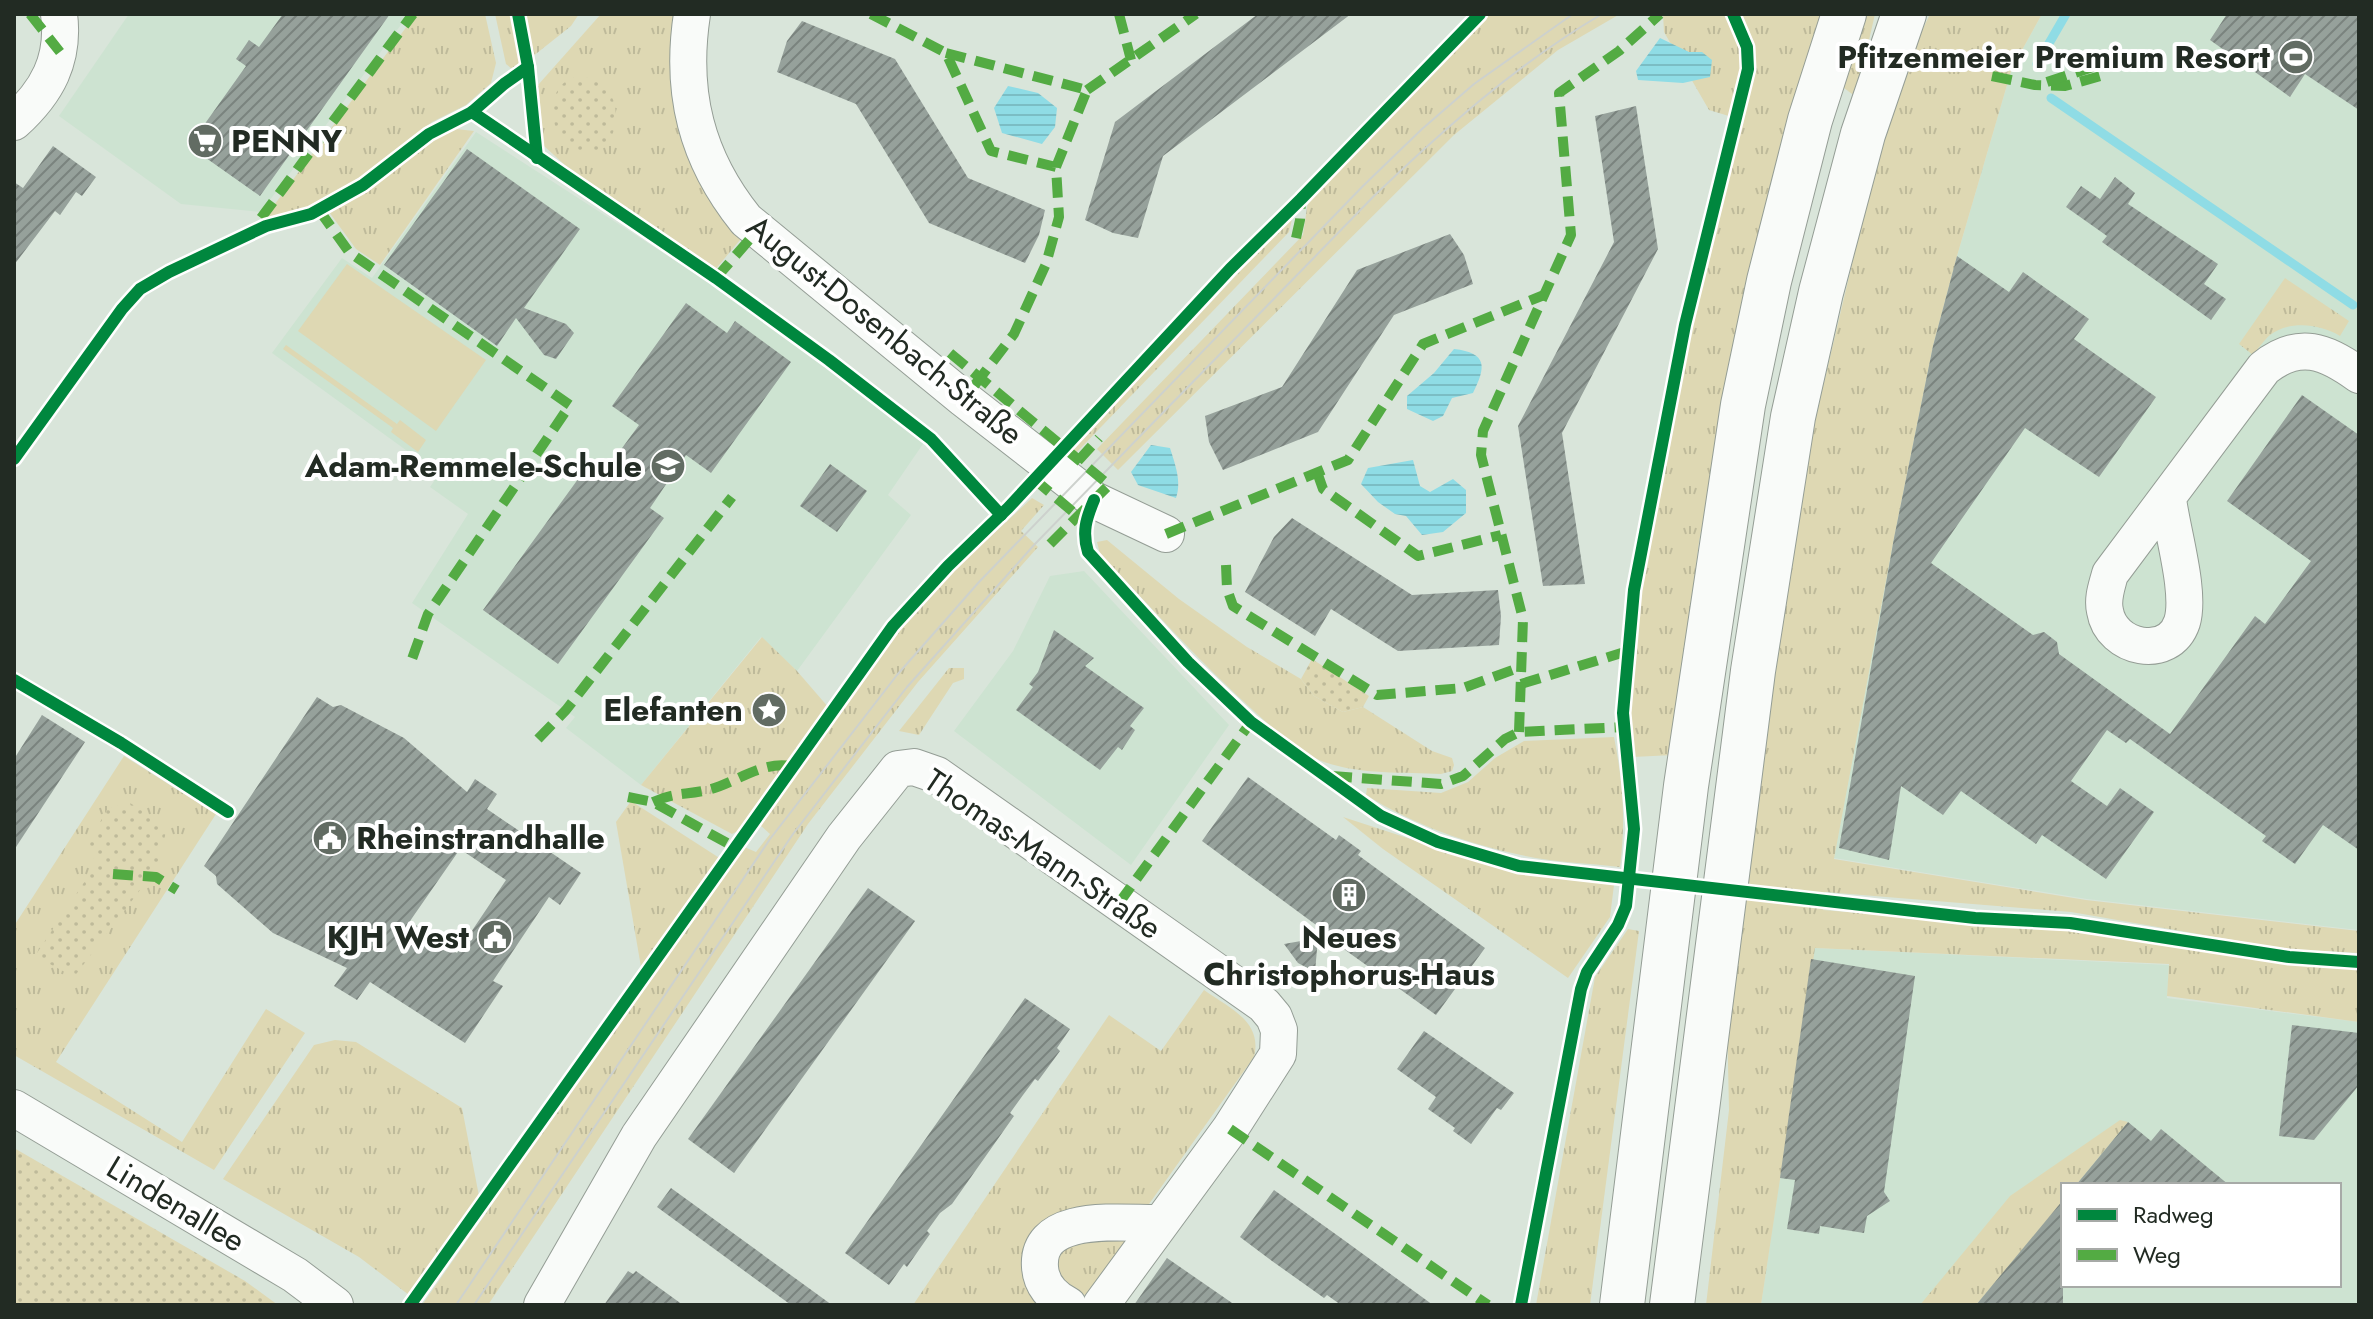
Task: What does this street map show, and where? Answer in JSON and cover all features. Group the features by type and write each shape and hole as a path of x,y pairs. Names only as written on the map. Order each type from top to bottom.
{"highway":[{"path":"1622,1305 1688,771 1743,405 1769,281 1810,120 1844,14"},
{"path":"1672,1305 1750,686 1790,433 1821,292 1863,134 1904,14"}],"street":[{"path":"14,122 50,82 60,52 59,14"},
{"name":"August-Dosenbach-Straße","path":"692,14 687,64 692,114 715,173 731,202 746,220 964,399 1094,500 1166,534"},
{"path":"2168,499 2245,392 2275,359 2291,351 2310,351 2325,355 2359,375"},
{"name":"Thomas-Mann-Straße","path":"542,1305 639,1136 844,837 892,774 906,767 925,769 937,775 1264,1005 1274,1017 1279,1030 1278,1054 1230,1129 1101,1305"},
{"name":"Lindenallee","path":"14,1108 295,1275 335,1305"},
{"path":"1068,1305 1055,1297 1042,1278 1040,1257 1052,1237 1065,1227 1083,1224 1159,1223"}],"shaded area":[{"path":"129,14 409,14 261,212 181,204 59,116"},
{"path":"2042,14 2359,14 2359,930 2087,899 1834,858 1933,346 2012,68"},
{"name":"Adam-Remmele-Schule","path":"476,132 716,287 925,441 888,495 911,515 797,671 761,637 641,785 566,728 575,717 412,603 468,514 430,487 439,474 272,353 342,258 372,278"},
{"path":"1084,571 1229,725 1131,865 954,731 1013,651 1050,576"},
{"path":"1814,948 2169,965 2167,998 2359,1022 2359,1305 1761,1305"}],"green space":[{"path":"416,14 485,14 496,63 491,83 466,105 432,122 362,178 316,206 272,219 266,216"},
{"path":"495,14 514,14 515,17 523,63 512,69 506,64"},
{"path":"524,14 579,14 571,26 532,57"},
{"path":"601,14 682,14 745,234 714,271 577,176 544,146 538,85"},
{"path":"1489,14 1620,14 1558,50 1454,135 1118,470 1097,449 1303,235 1308,201"},
{"path":"1663,14 1821,14 1750,276 1699,542 1673,755 1633,757 1627,715 1639,592 1690,327 1742,120 1709,110 1664,32"},
{"path":"1862,14 1875,14 1856,97 1840,85"},
{"path":"1930,14 2042,14 2012,68 1933,346 1834,859 2086,900 2359,931 2359,953 2285,949 2071,912 1825,892 1823,910 2069,930 2329,968 2359,969 2359,1022 2167,996 2169,964 1815,948 1761,1305 1706,1305 1729,1110 1727,1019 1776,644 1805,463 1882,137 1909,58"},
{"path":"579,76 604,87 613,101 614,129 608,143 599,151 588,153 566,143 553,117 558,90 566,81"},
{"path":"447,128 474,131 380,265 356,249 329,212 364,192"},
{"path":"1293,215 1289,232 1075,454 1072,450"},
{"path":"347,264 486,360 436,431 298,331"},
{"path":"2285,278 2349,321 2340,336 2305,325 2278,330 2253,355 2239,344"},
{"path":"286,345 397,424 400,420 426,440 418,452 391,432 393,428 283,349"},
{"path":"1032,498 1044,505 1021,531 1038,547 918,682 808,824 488,1305 422,1305 742,846 756,852 770,834 760,825 898,631 955,569"},
{"path":"1107,540 1179,599 1247,647 1301,679 1314,696 1343,712 1363,707 1432,751 1452,758 1452,771 1441,774 1395,773 1348,768 1319,760 1302,750 1270,726 1215,674 1100,554 1097,542"},
{"path":"762,637 829,708 747,826 732,834 641,785"},
{"path":"1312,659 1369,696 1363,707 1343,712 1314,696 1301,679"},
{"path":"949,668 964,668 964,679 953,683 919,735 899,731"},
{"path":"1614,737 1623,802 1620,867 1558,861 1481,845 1421,824 1366,795 1367,788 1441,793 1468,782 1495,758 1524,741"},
{"path":"124,756 216,814 56,1062 182,1142 266,1009 305,1033 214,1170 14,1055 14,926"},
{"path":"631,801 721,859 641,967 616,822"},
{"path":"130,803 167,826 159,865 74,977 35,956 97,863 86,847 108,808"},
{"path":"1343,817 1515,873 1614,885 1610,917 1568,978 1383,849"},
{"path":"1628,929 1639,931 1590,1305 1536,1305 1595,977"},
{"path":"1204,990 1249,1025 1254,1034 1254,1057 1144,1211 1064,1215 1047,1305 913,1305 1109,1015 1161,1051"},
{"path":"335,1040 356,1042 462,1108 479,1196 409,1295 359,1257 223,1179 314,1045"},
{"path":"2120,1120 2128,1122 2078,1183 2061,1183 2061,1203 1976,1305 1920,1305 2010,1196"},
{"path":"14,1148 245,1281 278,1305 14,1305"},
{"path":"1134,1236 1088,1296 1063,1283 1058,1272 1057,1255 1074,1238"}],"water":[{"path":"1660,38 1689,52 1702,52 1712,60 1710,77 1683,83 1638,80 1636,71"},
{"path":"1008,86 1038,93 1057,108 1055,127 1042,144 1002,133 994,108"},
{"path":"1454,349 1473,354 1481,363 1482,369 1473,393 1452,398 1443,416 1433,421 1407,409 1407,396 1434,373"},
{"path":"1151,445 1170,448 1178,479 1176,498 1138,485 1131,472"},
{"path":"1413,460 1420,486 1430,492 1453,479 1466,490 1466,513 1443,532 1422,535 1406,516 1395,514 1378,502 1361,484 1368,468"}],"building":[{"path":"283,14 390,14 260,196 189,146 246,66 236,59 249,40 259,47"},
{"path":"1258,14 1351,14 1163,156 1138,238 1113,233 1085,220 1115,122"},
{"name":"Pfitzenmeier Premium Resort","path":"2227,14 2359,14 2359,110 2305,74 2290,97 2210,40"},
{"path":"802,21 895,59 968,178 1045,210 1039,235 1025,263 929,223 856,104 777,72 787,41"},
{"path":"1636,106 1658,249 1562,433 1585,584 1543,586 1518,426 1614,242 1595,116"},
{"path":"53,146 96,177 82,196 76,192 60,215 55,211 14,265 14,182 23,188"},
{"path":"467,149 580,229 524,308 566,324 574,333 556,359 544,355 516,318 497,346 384,265"},
{"path":"2115,177 2135,193 2128,204 2218,264 2204,284 2226,299 2211,320 2102,242 2107,236 2066,207 2081,186 2100,199"},
{"path":"1450,234 1464,255 1473,284 1394,315 1318,432 1223,470 1209,442 1205,416 1282,387 1357,270"},
{"path":"1957,256 2009,292 2023,272 2089,319 2074,339 2156,397 2099,477 2025,428 1931,563 2033,635 2044,632 2057,642 2059,654 2170,734 2255,616 2265,624 2311,561 2227,501 2302,395 2359,435 2359,850 2323,825 2295,864 2262,841 2266,836 2130,739 2126,743 2107,730 2071,781 2107,806 2120,788 2154,812 2106,879 2042,835 2036,844 1961,791 1943,815 1901,786 1889,860 1839,848 1894,538 1933,346"},
{"path":"686,303 727,333 735,321 791,362 711,473 686,455 650,508 664,518 558,664 483,610 589,464 603,474 639,425 612,406"},
{"path":"830,464 867,491 837,532 800,506"},
{"path":"1292,518 1412,595 1498,590 1501,616 1499,645 1398,651 1331,609 1315,636 1245,592 1274,537"},
{"path":"1054,630 1094,658 1085,666 1144,708 1130,726 1135,730 1122,750 1118,747 1100,770 1016,710 1033,687 1029,684 1038,672"},
{"name":"Rheinstrandhalle","path":"317,697 333,707 341,705 404,738 467,792 475,779 497,794 487,809 581,873 560,905 549,897 493,981 503,986 465,1043 370,982 357,1000 334,986 347,968 273,933 217,884 216,876 204,866","holes":["460,849 506,880 457,953 410,921"]},
{"path":"42,715 85,742 14,850 14,759"},
{"name":"Neues Christophorus-Haus","path":"1248,777 1336,840 1339,835 1361,851 1358,855 1485,948 1436,1015 1327,937 1331,936 1202,841"},
{"path":"868,888 915,921 734,1173 688,1139"},
{"path":"1318,938 1315,972 1298,963 1284,944"},
{"path":"1811,959 1915,976 1884,1192 1890,1201 1867,1216 1864,1233 1820,1226 1819,1234 1787,1229 1795,1180 1780,1178"},
{"path":"1025,998 1070,1029 1057,1048 1060,1051 1010,1113 1014,1116 952,1204 940,1213 927,1231 930,1234 907,1267 904,1264 889,1285 845,1253"},
{"path":"2292,1025 2359,1033 2359,1085 2314,1140 2279,1136"},
{"path":"1424,1031 1514,1093 1501,1110 1497,1108 1471,1144 1428,1109 1436,1097 1397,1069"},
{"path":"2128,1122 2151,1141 2161,1129 2227,1183 2078,1183"},
{"path":"671,1188 832,1305 791,1305 657,1207"},
{"path":"1274,1190 1433,1305 1341,1305 1327,1295 1324,1298 1272,1261 1240,1237"},
{"path":"2061,1202 2063,1305 1976,1305"},
{"path":"1167,1258 1235,1305 1134,1305"},
{"path":"628,1271 633,1274 636,1271 683,1305 604,1305"}],"waterway":[{"path":"2037,64 2066,14"},
{"path":"2051,98 2353,305"}],"tram line":[{"path":"456,1305 770,839 897,675 979,582 1363,186 1474,84 1573,14"},
{"path":"474,1305 793,834 907,687 1034,545 1374,196 1483,98 1540,54 1602,14"}],"marked path":[{"path":"30,14 60,52"},
{"path":"261,218 413,14"},
{"path":"871,14 946,53 991,151 1056,167 1059,217 1046,264 1014,334 964,399"},
{"path":"1119,14 1131,60"},
{"path":"1087,90 1196,14"},
{"path":"1519,732 1523,619 1481,455 1483,431 1571,235 1559,93 1619,51 1660,14"},
{"path":"946,53 1087,90 1056,167"},
{"path":"2047,82 2093,67"},
{"path":"1992,76 2035,85 2065,86 2104,75"},
{"path":"1296,238 1301,199"},
{"path":"319,210 349,252 570,405 428,614 412,659"},
{"path":"716,278 757,231"},
{"path":"1166,534 1348,460 1423,344 1544,295"},
{"path":"950,353 1109,485 1047,547"},
{"path":"1078,461 1099,438"},
{"path":"1317,472 1323,489 1418,556 1501,535"},
{"path":"1034,479 1085,522"},
{"path":"538,739 566,710 732,497"},
{"path":"1226,565 1227,589 1233,606 1377,695 1463,688 1521,667"},
{"path":"1521,684 1628,651"},
{"path":"1119,903 1251,722"},
{"path":"1332,776 1441,784 1463,776 1505,739 1519,732 1623,727"},
{"path":"653,802 714,788 771,766 794,767"},
{"path":"628,797 653,802 736,848"},
{"path":"113,874 156,877 177,890"},
{"path":"1230,1129 1488,1305"}],"cycle path":[{"path":"518,14 528,67 537,158"},
{"path":"410,1305 893,626 948,566 1008,508 1230,269 1480,14"},
{"path":"1521,1305 1581,989 1587,972 1618,925 1626,906 1634,829 1623,713 1634,590 1685,325 1748,69 1747,47 1733,14"},
{"path":"14,459 122,309 140,289 266,226 311,214 363,185 429,134 472,112 528,67"},
{"path":"472,112 716,278 829,360 931,439 1001,515"},
{"path":"1094,500 1086,526 1088,552 1188,662 1251,722 1381,816 1438,842 1519,866 1975,918 2070,923 2289,957 2359,962"},
{"path":"14,680 121,743 228,812"}],"place":[{"name":"Pfitzenmeier Premium Resort","path":"2296,57"},
{"name":"PENNY","path":"205,141"},
{"name":"Adam-Remmele-Schule","path":"668,466"},
{"name":"Elefanten","path":"769,710"},
{"name":"Rheinstrandhalle","path":"330,838"},
{"name":"Neues Christophorus-Haus","path":"1349,895"},
{"name":"KJH West","path":"495,937"}]}
